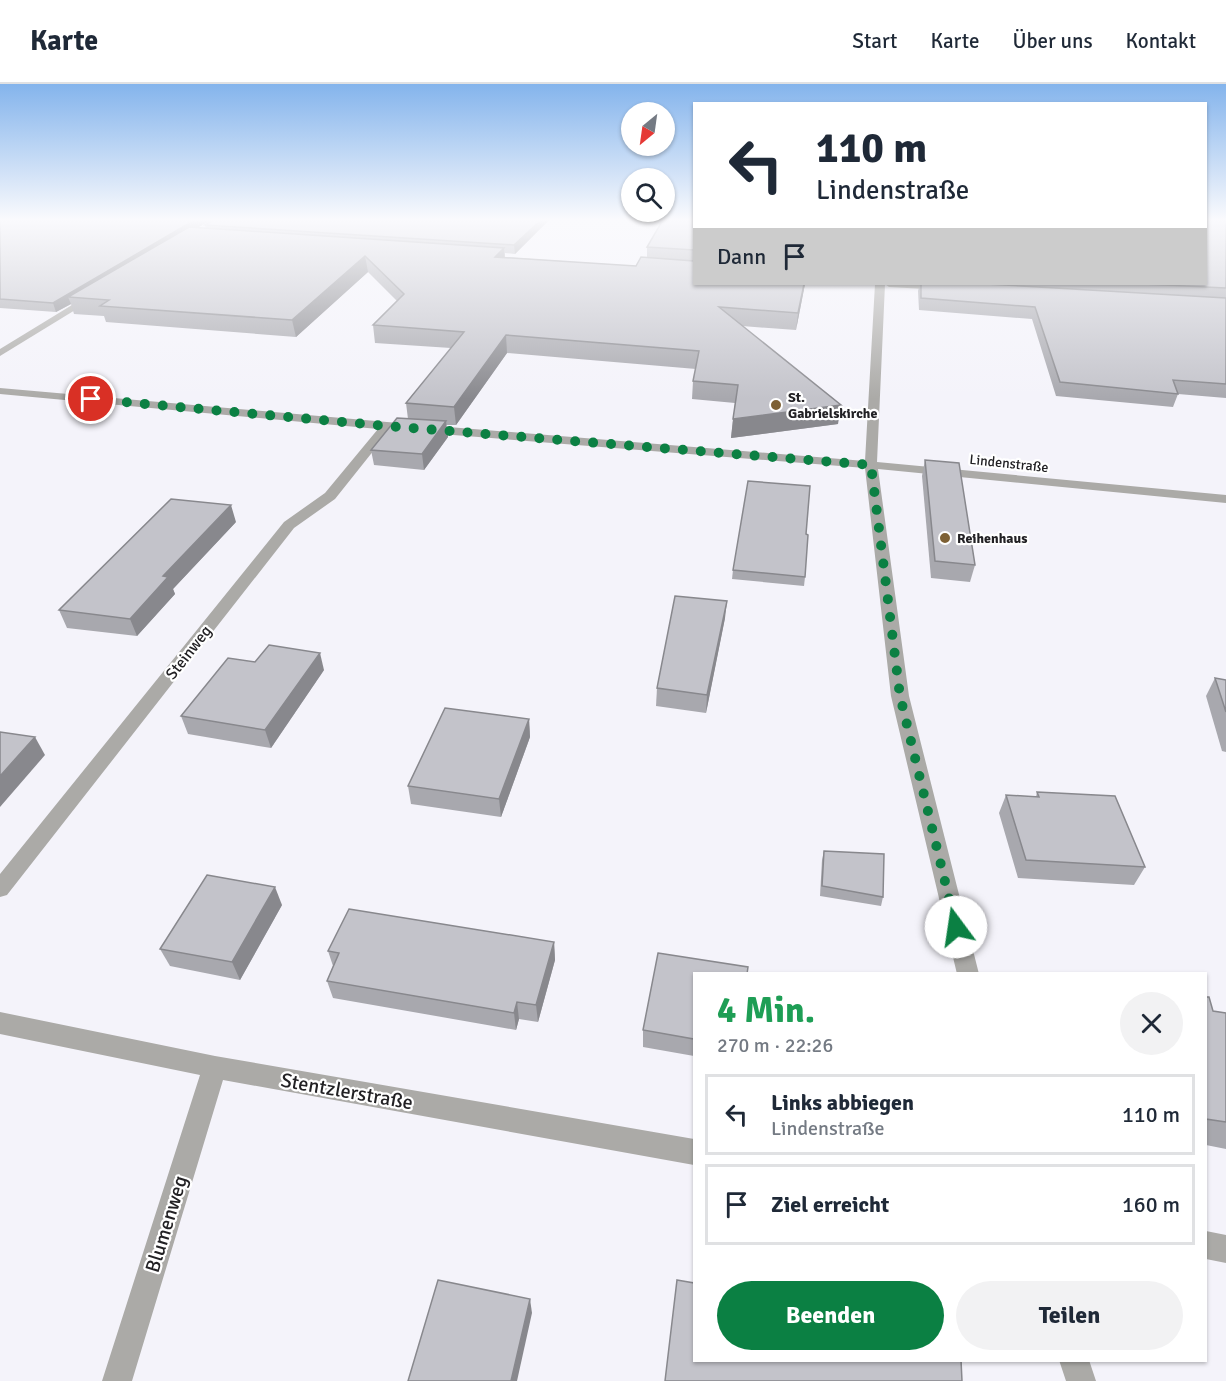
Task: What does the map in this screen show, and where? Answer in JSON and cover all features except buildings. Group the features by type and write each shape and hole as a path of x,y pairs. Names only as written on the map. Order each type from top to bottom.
{"street":[{"path":"880,285 871,465 900,696 968,972"},
{"path":"906,285 958,288"},
{"path":"0,353 101,291"},
{"name":"Lindenstraße","path":"0,391 387,426 871,465 1226,499"},
{"name":"Steinweg","path":"0,889 289,525 330,496 387,426"},
{"name":"Stentzlerstraße","path":"0,1023 215,1067 693,1152"},
{"name":"Blumenweg","path":"117,1381 215,1067"},
{"path":"1207,1245 1226,1249"},
{"path":"1075,1362 1081,1381"}],"place":[{"name":"St. Gabrielskirche","path":"776,405"},
{"name":"Reihenhaus","path":"945,538"}],"route":[{"path":"91,399 387,426 871,465 900,696 956,927"}]}
